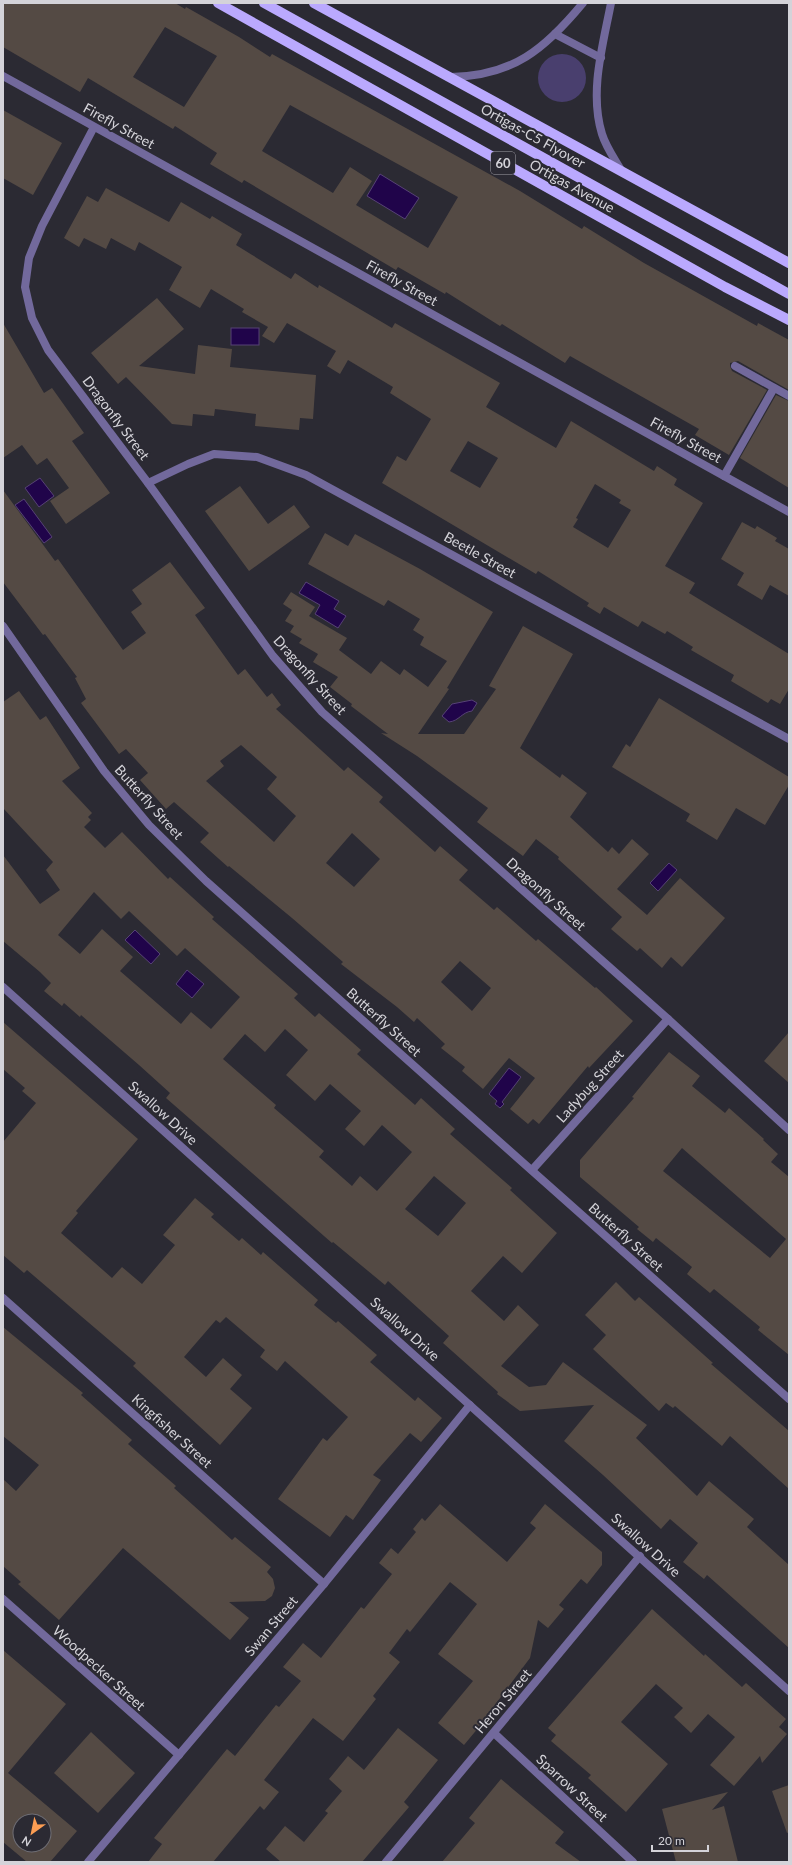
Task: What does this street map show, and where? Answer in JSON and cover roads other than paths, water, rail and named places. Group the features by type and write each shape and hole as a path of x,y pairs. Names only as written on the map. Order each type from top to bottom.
{"main road":[{"name":"Ortigas Avenue","path":"218,3 724,287 789,320"},
{"name":"Ortigas-C5 Flyover","path":"264,3 789,294"},
{"path":"314,3 789,263"}],"street":[{"path":"451,77 473,77 496,72 513,64 534,52 555,34 583,3"},
{"path":"611,3 598,83 598,112 602,135 608,149 621,170"},
{"path":"555,34 601,58"},
{"name":"Firefly Street","path":"3,76 789,512"},
{"name":"Dragonfly Street","path":"94,127 42,226 29,258 25,287 32,318 48,350 273,656 322,712 668,1019 789,1130"},
{"path":"735,366 789,396"},
{"path":"724,476 774,388"},
{"name":"Beetle Street","path":"148,484 188,464 214,454 257,457 306,475 789,739"},
{"name":"Butterfly Street","path":"3,626 104,771 149,825 206,881 789,1399"},
{"name":"Swallow Drive","path":"3,987 789,1691"},
{"name":"Ladybug Street","path":"532,1170 668,1019"},
{"name":"Kingfisher Street","path":"3,1298 324,1584"},
{"name":"Swan Street","path":"88,1862 324,1584 470,1405"},
{"name":"Heron Street","path":"386,1862 640,1556"},
{"name":"Woodpecker Street","path":"3,1600 179,1755"},
{"name":"Sparrow Street","path":"494,1733 633,1862"}]}
